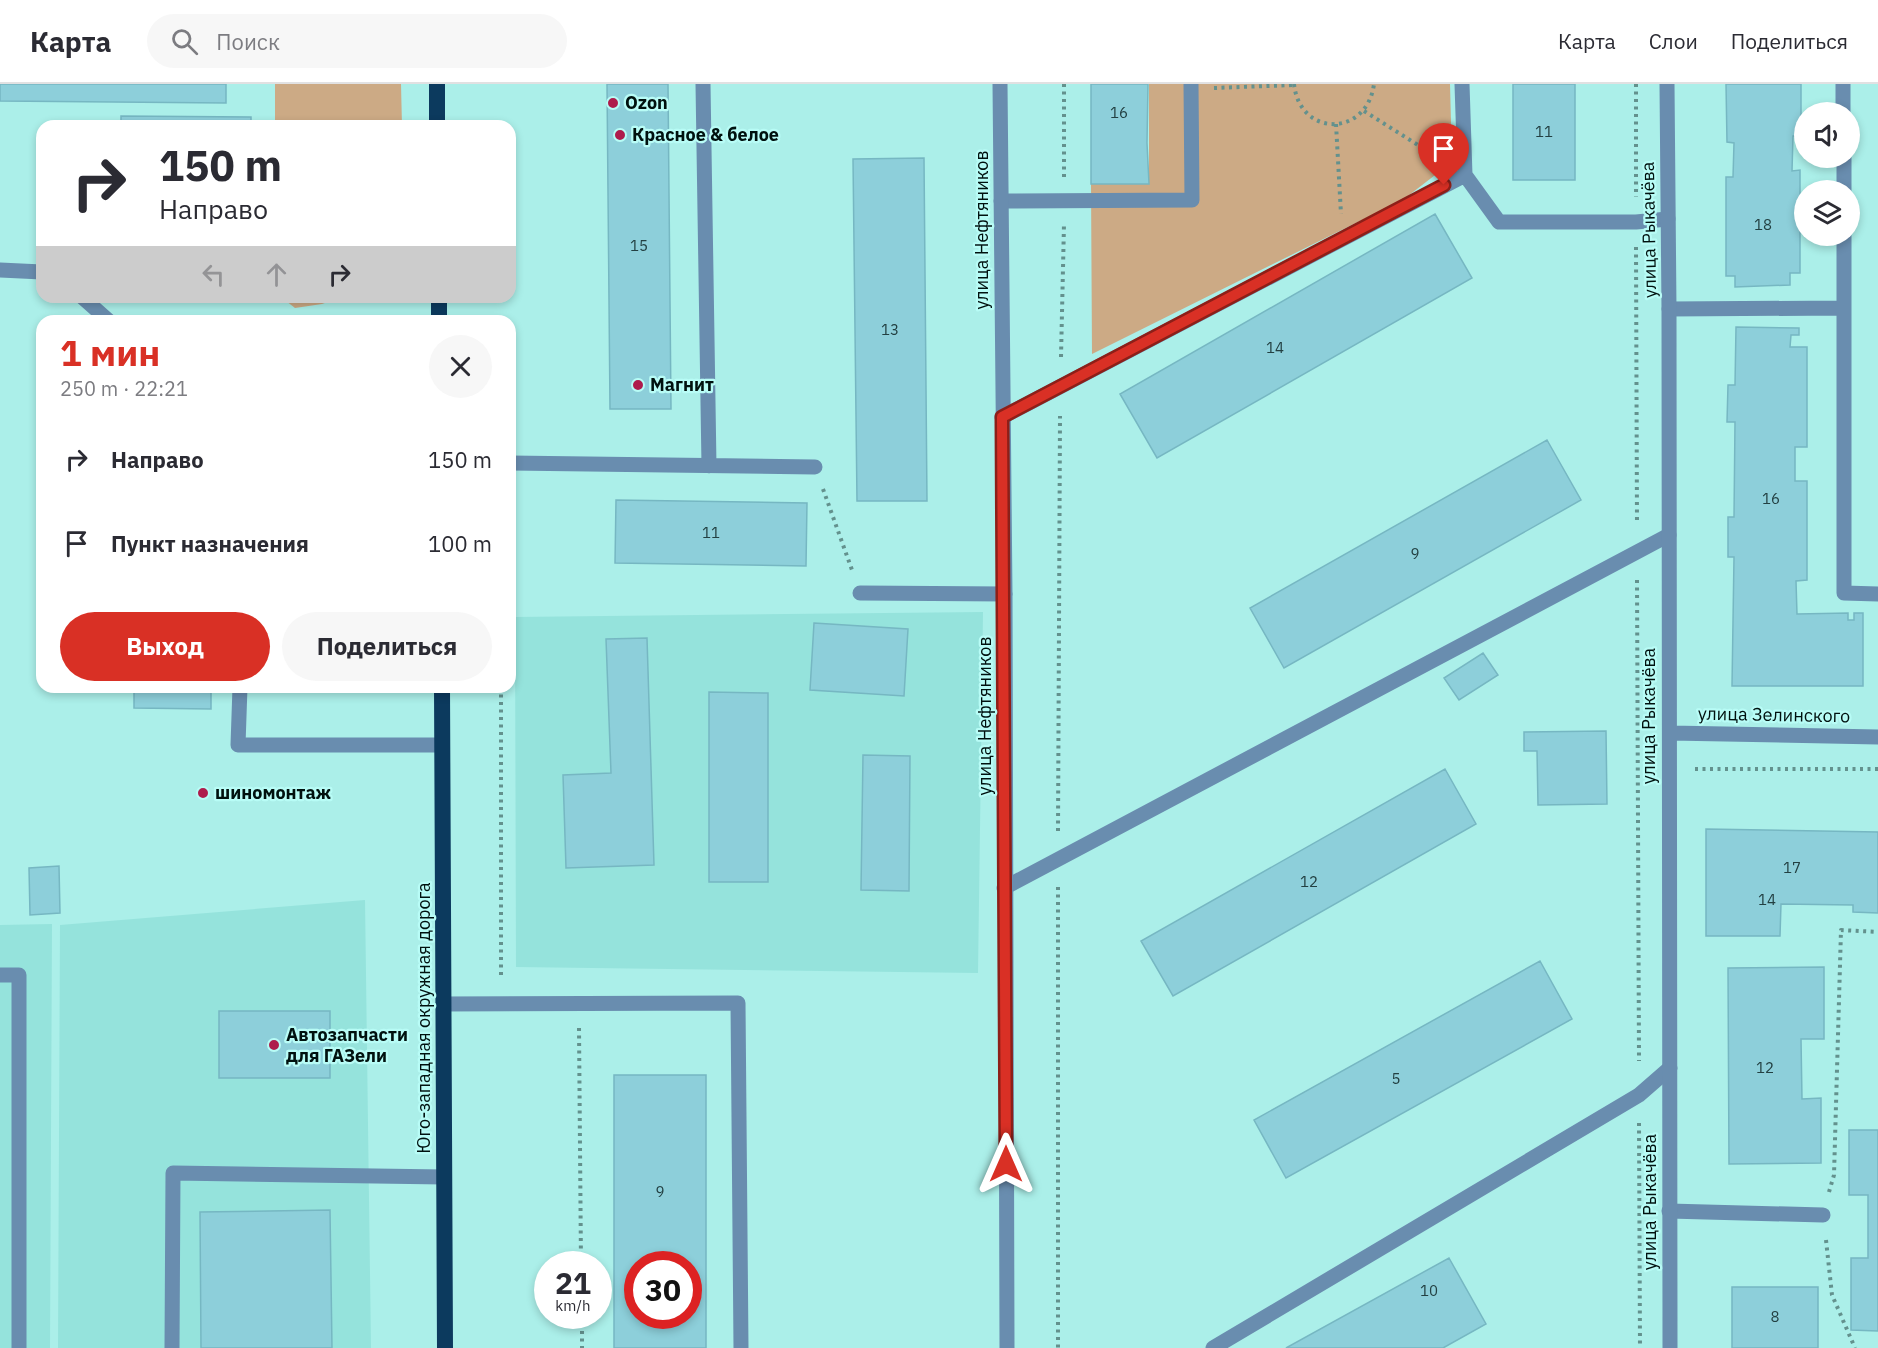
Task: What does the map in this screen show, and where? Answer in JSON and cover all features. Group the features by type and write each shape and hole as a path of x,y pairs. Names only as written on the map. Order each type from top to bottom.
{"highway":[{"path":"437,84 437,120"},
{"name":"Юго-западная окружная дорога","path":"442,693 445,1348"}],"street":[{"path":"703,84 709,466"},
{"name":"улица Нефтяников","path":"1000,84 1005,594 1007,1348"},
{"path":"1462,84 1465,175 1499,222 1636,222 1668,219"},
{"name":"улица Рыкачёва","path":"1666,84 1669,309 1670,1348"},
{"path":"1843,84 1844,102"},
{"path":"1001,201 1192,200 1191,86"},
{"path":"1002,417 1465,175"},
{"path":"1844,246 1844,593 1878,594"},
{"path":"0,270 36,272"},
{"path":"89,303 102,315"},
{"path":"1669,309 1844,308"},
{"path":"516,463 815,467"},
{"path":"1004,888 1669,535"},
{"path":"860,593 1005,594"},
{"path":"240,693 238,745 442,745"},
{"name":"улица Зелинского","path":"1670,733 1878,737"},
{"path":"0,975 20,975 19,1348"},
{"path":"443,1004 738,1003 741,1348"},
{"path":"1213,1348 1639,1095 1670,1068"},
{"path":"172,1348 173,1173 444,1177"},
{"path":"1669,1211 1823,1215"}],"path":[{"path":"1058,1348 1060,386 1064,84"},
{"path":"1191,86 1294,85 1297,99 1304,111 1315,120 1336,124 1350,122 1364,111 1372,99 1374,84"},
{"path":"1636,84 1640,1348"},
{"path":"1364,111 1465,175"},
{"path":"1336,124 1342,239"},
{"path":"815,467 860,593"},
{"path":"501,693 501,1004"},
{"path":"1638,765 1668,763 1697,770 1878,769"},
{"path":"1855,1348 1833,1295 1823,1215 1834,1175 1841,930 1878,932"},
{"path":"578,1003 581,1251"},
{"path":"582,1329 582,1348"}],"shaded area":[{"path":"275,84 401,84 402,120 275,120"},
{"path":"1149,84 1450,84 1452,162 1404,199 1092,354 1091,184 1149,184"},
{"path":"289,303 325,303 322,304 295,308"},
{"path":"983,612 978,973 516,967 516,617"},
{"path":"365,900 371,1348 58,1348 60,925"},
{"path":"52,924 50,1348 0,1348 0,925"}],"building":[{"path":"0,84 226,84 226,103 0,101"},
{"path":"607,84 668,84 671,409 610,409"},
{"path":"1091,84 1148,84 1149,184 1091,184"},
{"path":"1513,84 1575,84 1575,180 1513,180"},
{"path":"1726,84 1801,84 1801,102 1794,102 1792,171 1800,170 1800,180 1794,180 1794,246 1800,246 1800,273 1790,273 1790,285 1735,287 1735,276 1726,276 1726,177 1733,177 1734,143 1727,142"},
{"path":"121,116 251,117 251,120 121,120"},
{"path":"924,158 927,501 857,501 853,159"},
{"path":"1435,214 1472,278 1157,458 1120,394"},
{"path":"1736,327 1799,328 1799,335 1791,335 1790,347 1807,347 1807,447 1795,447 1795,481 1807,481 1807,580 1796,581 1797,614 1848,613 1848,620 1854,620 1854,613 1863,613 1863,686 1732,686 1734,557 1728,557 1728,517 1734,517 1735,422 1727,422 1728,385 1735,385"},
{"path":"1547,440 1581,500 1284,668 1250,608"},
{"path":"616,500 807,503 806,566 615,563"},
{"path":"814,623 908,629 904,696 810,690"},
{"path":"647,638 654,865 566,868 563,775 611,773 606,639"},
{"path":"1483,653 1498,675 1459,700 1444,678"},
{"path":"709,692 768,693 768,882 709,882"},
{"path":"134,693 211,693 211,709 134,708"},
{"path":"1606,731 1607,804 1538,805 1537,751 1524,751 1524,732"},
{"path":"863,755 910,756 909,891 861,890"},
{"path":"1445,769 1476,824 1173,996 1141,941"},
{"path":"1706,829 1878,832 1878,913 1853,912 1853,905 1781,904 1780,936 1706,936"},
{"path":"59,866 60,913 30,915 29,868"},
{"path":"1540,961 1572,1019 1286,1178 1254,1120"},
{"path":"1824,967 1824,1039 1801,1039 1802,1099 1821,1098 1821,1163 1729,1164 1728,968"},
{"name":"Автозапчасти для ГАЗели","path":"219,1011 330,1011 330,1078 219,1078"},
{"path":"614,1075 706,1075 706,1348 614,1348"},
{"path":"1849,1130 1878,1130 1878,1331 1851,1330 1851,1258 1868,1258 1868,1195 1849,1195"},
{"path":"330,1210 332,1348 201,1348 200,1212"},
{"path":"1449,1258 1486,1324 1443,1348 1286,1348"},
{"path":"1732,1287 1818,1287 1818,1348 1732,1348"}],"place":[{"name":"Ozon","path":"613,103"},
{"name":"Красное & белое","path":"620,135"},
{"name":"Магнит","path":"638,385"},
{"name":"шиномонтаж","path":"203,793"},
{"name":"Автозапчасти для ГАЗели","path":"274,1045"}],"route":[{"path":"1006,1164 1005,594 1002,417 1444,185"}]}
